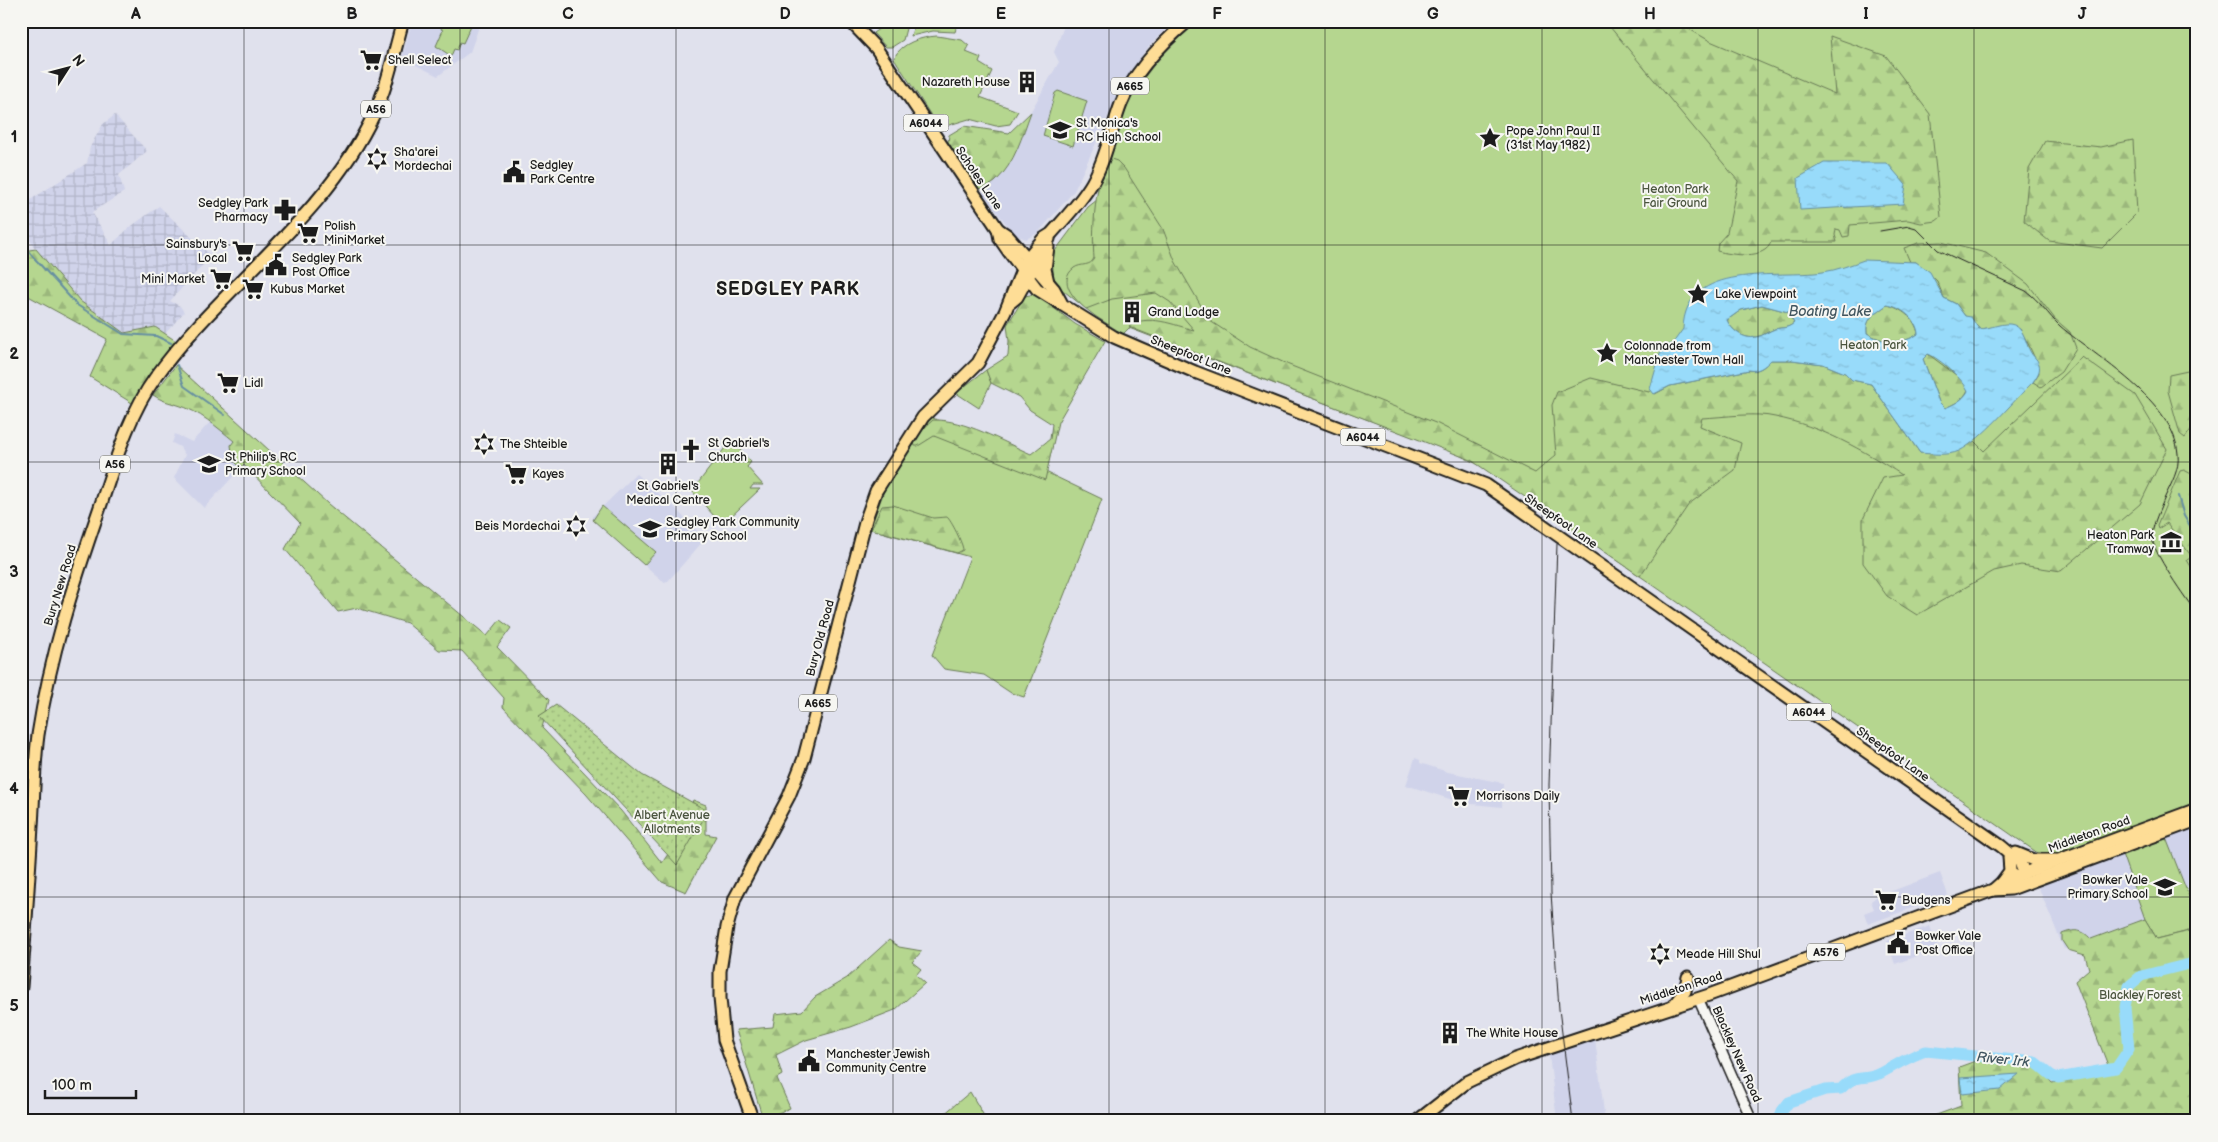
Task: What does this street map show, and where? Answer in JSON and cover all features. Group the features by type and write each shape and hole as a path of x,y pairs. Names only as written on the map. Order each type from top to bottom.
{"main road":[{"name":"Bury New Road","path":"21,987 38,738 51,660 71,589 124,438 145,394 166,364 199,326 274,248 327,186 357,144 374,115 387,78 403,21"},
{"name":"Scholes Lane","path":"850,21 880,53 1002,232 1000,239 1028,270"},
{"name":"Bury Old Road","path":"753,1121 724,1040 720,998 720,972 727,927 735,898 789,796 804,758 866,519 876,491 924,417 978,363 1008,305 1017,297 1028,270 1047,239 1091,185 1122,102 1139,72 1188,21"},
{"path":"1002,232 1024,244 1047,239 1045,269 1048,283"},
{"path":"1028,270 1057,300"},
{"name":"Sheepfoot Lane","path":"1028,270 1048,283 1057,300 1088,322 1129,344 1195,372 1486,486 2001,846 2020,862 2024,873"},
{"name":"Middleton Road","path":"1417,1121 1467,1082 1515,1059 1698,998 1993,890 2019,886 2056,865 2106,842 2197,809"},
{"name":"Middleton Road","path":"2056,865 2118,848 2197,820"},
{"path":"2106,842 2118,848"},
{"name":"Sheepfoot Lane","path":"2001,846 2024,873"},
{"name":"Sheepfoot Lane","path":"2001,846 2027,859 2056,865"},
{"path":"2002,882 2010,871 2009,857"},
{"name":"A576","path":"2024,873 2030,875 2056,865"},
{"path":"2019,886 2024,873"},
{"name":"Middleton Road","path":"1993,890 2002,882 2024,873"},
{"path":"1674,1005 1685,991 1688,977"}],"street":[{"name":"Blackley New Road","path":"1698,998 1752,1121"}],"shaded area":[{"path":"412,21 481,21 470,52 438,76 402,58"},
{"name":"St Monica's RC High School","path":"1066,21 1173,21 1145,51 1124,82 1074,191 1038,233 1026,239 1015,235 982,193 986,189 983,185 1031,111 1059,62 1054,52"},
{"path":"115,115 147,151 119,175 124,192 92,212 111,245 129,228 159,206 211,256 170,301 180,306 184,312 165,334 155,327 124,333 80,301 37,251 21,226 21,206 87,163 90,147 103,124"},
{"name":"St Philip's RC Primary School","path":"211,421 234,441 233,460 241,468 204,508 174,478 185,455 180,447 172,443 175,434 192,442"},
{"name":"Sedgley Park Community Primary School","path":"636,474 672,505 705,539 668,581 664,582 593,520 593,516"},
{"path":"1415,758 1420,760 1420,763 1448,772 1503,783 1502,807 1462,803 1406,785"},
{"path":"2197,827 2197,929 2145,919 2064,949 2038,886"},
{"path":"1940,873 1948,895 1868,924 1864,913 1874,909 1871,901 1876,897"},
{"path":"1930,926 1938,948 1895,964 1887,941"},
{"path":"1595,1038 1605,1121 1557,1121 1549,1055"}],"green space":[{"path":"444,21 473,21 463,43 460,42 457,50 454,49 451,56 436,46 443,30 441,29"},
{"path":"884,21 908,21 903,40 892,47 886,47 873,33 886,24"},
{"path":"915,21 958,21 955,32 933,31 911,36"},
{"name":"Heaton Park","path":"1199,21 2197,21 2197,803 2062,853 2042,856 1485,468 1455,453 1129,328 1123,334 1095,316 1054,283 1052,255 1088,207 1097,200 1098,189 1117,132 1137,88 1161,57"},
{"path":"1605,21 1675,21 1710,41 1835,94 1830,36 1886,56 1930,114 1941,217 1936,221 1921,223 1908,220 1850,225 1849,236 1843,237 1840,230 1836,229 1837,242 1771,242 1768,248 1762,252 1747,255 1717,251 1718,243 1727,233 1738,181"},
{"path":"937,36 962,40 969,46 966,52 981,58 979,63 992,71 980,97 1018,111 1010,124 996,126 969,119 939,128 894,58 901,48 906,45"},
{"path":"1058,91 1087,101 1073,146 1043,136 1055,93"},
{"path":"1031,112 1013,158 1003,174 994,183 979,190 948,142 949,135 964,126 1009,133"},
{"path":"2133,140 2137,213 2102,248 2049,241 2024,221 2029,169 2045,141 2101,147"},
{"path":"1111,159 1117,161 1124,168 1163,229 1175,261 1210,321 1250,347 1289,365 1438,424 1535,473 1556,455 1552,405 1557,392 1591,378 1649,392 1650,389 1655,394 1670,386 1749,370 1758,370 1764,367 1770,360 1792,360 1823,364 1845,373 1852,380 1871,384 1920,453 1958,451 1973,440 1984,451 2082,357 2135,395 2167,449 2140,504 2061,571 2021,565 1994,571 1917,615 1887,596 1863,563 1863,519 1883,478 1902,475 1841,440 1792,421 1758,415 1702,418 1700,426 1741,443 1735,470 1689,504 1640,576 1471,460 1129,327 1136,323 1152,320 1194,330 1170,302 1156,293 1112,299 1086,309 1073,296 1067,284 1067,279 1069,273 1074,268 1093,261 1095,206 1101,178 1105,167"},
{"path":"1941,242 1986,253 2028,284 2055,319 2070,332 2076,348 2061,372 2041,387 2033,382 2039,373 2038,367 2020,329 1979,329 1977,325 1965,316 1956,304 1944,298 1937,281 1916,262 1910,262 1904,248 1918,243"},
{"path":"36,249 80,301 124,333 155,327 176,341 132,403 90,377 107,339 21,292 21,256 29,250"},
{"path":"1035,294 1075,324 1105,341 1058,422 1045,480 934,436 915,446 914,443 922,430 933,420 957,423 970,427 1031,454 1050,439 1052,424 1030,410 1019,397 991,383 986,370 1008,356 1007,325 1025,296"},
{"path":"1762,305 1788,312 1794,323 1751,338 1738,333 1727,320 1741,310"},
{"path":"1887,305 1907,315 1917,329 1918,334 1906,340 1886,341 1867,333 1870,319"},
{"path":"1928,354 1964,381 1968,390 1958,401 1945,408 1939,402 1923,359"},
{"path":"176,365 328,504 487,636 500,620 511,628 497,647 549,700 542,728 621,811 662,863 682,833 693,800 706,805 706,834 716,836 686,892 662,882 586,794 503,707 504,698 462,651 439,650 407,623 357,608 338,612 285,549 300,523 244,465 241,468 233,460 231,445 234,441 208,420 193,411 153,395"},
{"path":"2197,369 2197,421 2185,438 2180,434 2168,391 2169,375"},
{"path":"986,370 991,383 979,408 956,393"},
{"path":"931,417 1102,499 1024,697 1011,693 984,675 944,669 932,655 970,557 870,529 887,483"},
{"path":"731,440 751,462 747,467 763,485 753,485 750,489 760,489 722,525 692,491"},
{"path":"2184,470 2197,477 2197,600 2195,573 2187,560 2192,557 2167,523 2158,529 2157,526 2180,471"},
{"path":"893,505 933,518 947,517 956,532 963,550 957,553 871,529 882,506"},
{"path":"602,506 656,552 644,565 593,520"},
{"name":"Albert Avenue Allotments","path":"556,705 642,775 708,811 677,865 539,716"},
{"name":"Bowker Vale Primary School","path":"2166,838 2197,917 2197,929 2157,939 2145,919 2122,854"},
{"name":"Blackley Forest","path":"2145,919 2157,939 2197,929 2197,1121 1920,1121 1961,1106 1959,1067 1978,1060 2037,1066 2052,1083 2111,1073 2075,981 2089,969 2085,955 2068,950 2062,941 2062,934 2078,931 2091,939"},
{"path":"889,940 899,947 922,951 912,962 921,969 916,975 925,983 895,1010 851,1027 806,1040 776,1055 782,1075 777,1078 790,1108 763,1119 736,1030 773,1027 775,1014 802,1011 815,997 847,978"},
{"path":"970,1092 987,1121 936,1121"}],"water":[{"path":"1824,163 1887,163 1906,185 1903,204 1800,210 1798,178"},
{"name":"Boating Lake","path":"1864,260 1916,262 1930,272 1944,298 1956,304 1965,316 1971,317 1979,329 2010,324 2018,327 2023,333 2031,353 2039,364 2038,373 2033,382 1978,438 1959,451 1950,454 1920,453 1871,384 1852,380 1845,373 1823,364 1792,360 1771,360 1758,370 1749,370 1670,386 1654,394 1650,389 1660,354 1666,346 1673,343 1683,329 1688,307 1699,292 1716,282 1737,277 1823,272","holes":["1762,305 1788,312 1794,323 1751,338 1738,333 1727,320 1741,310","1887,305 1898,308 1915,323 1918,334 1912,338 1899,341 1879,339 1867,333 1868,323 1875,313","1928,354 1951,370 1966,386 1968,391 1964,397 1945,408 1939,402 1923,359"]},
{"path":"2019,1074 2000,1090 1962,1094 1960,1078"}],"waterway":[{"path":"21,252 26,249 77,305 123,334 156,336 171,343"},
{"path":"177,365 184,386 225,415"},
{"path":"2178,496 2184,516 2197,537"},
{"name":"River Irk","path":"1778,1121 1782,1111 1789,1102 1825,1090 1841,1089 1855,1079 1879,1074 1908,1058 1926,1051 2035,1062 2051,1075 2058,1078 2116,1068 2129,1049 2125,1007 2129,986 2141,976 2197,962"}],"tram line":[{"path":"1880,231 1909,226 1916,228 1938,250 2026,291 2036,299 2060,326 2113,367 2149,399 2163,416 2173,435 2178,454 2178,465 2154,526 2153,543 2170,575 2197,614"},
{"path":"1557,544 1549,785 1551,893 1559,1009 1573,1121"}],"place":[{"name":"Shell Select","path":"371,60"},
{"name":"Nazareth House","path":"1027,82"},
{"name":"St Monica's RC High School","path":"1060,130"},
{"name":"Pope John Paul II (31st May 1982)","path":"1490,138"},
{"name":"Sha'arei Mordechai","path":"377,159"},
{"name":"Sedgley Park Centre","path":"514,172"},
{"name":"Sedgley Park Pharmacy","path":"285,210"},
{"name":"Polish MiniMarket","path":"308,233"},
{"name":"Sainsbury's Local","path":"243,251"},
{"name":"Sedgley Park Post Office","path":"276,265"},
{"name":"Mini Market","path":"221,279"},
{"name":"Kubus Market","path":"253,289"},
{"name":"Lake Viewpoint","path":"1698,294"},
{"name":"Grand Lodge","path":"1132,312"},
{"name":"Colonnade from Manchester Town Hall","path":"1607,353"},
{"name":"Lidl","path":"228,383"},
{"name":"The Shteible","path":"484,444"},
{"name":"St Gabriel's Church","path":"691,450"},
{"name":"St Philip's RC Primary School","path":"209,464"},
{"name":"St Gabriel's Medical Centre","path":"668,464"},
{"name":"Kayes","path":"516,474"},
{"name":"Beis Mordechai","path":"576,526"},
{"name":"Sedgley Park Community Primary School","path":"650,529"},
{"name":"Heaton Park Tramway","path":"2171,542"},
{"name":"Morrisons Daily","path":"1459,796"},
{"name":"Bowker Vale Primary School","path":"2165,887"},
{"name":"Budgens","path":"1886,900"},
{"name":"Bowker Vale Post Office","path":"1898,943"},
{"name":"Meade Hill Shul","path":"1660,954"},
{"name":"The White House","path":"1450,1033"},
{"name":"Manchester Jewish Community Centre","path":"809,1061"}],"district":[{"name":"SEDGLEY PARK","path":"788,289"}],"park label":[{"name":"Heaton Park Fair Ground","path":"1675,196"}]}
